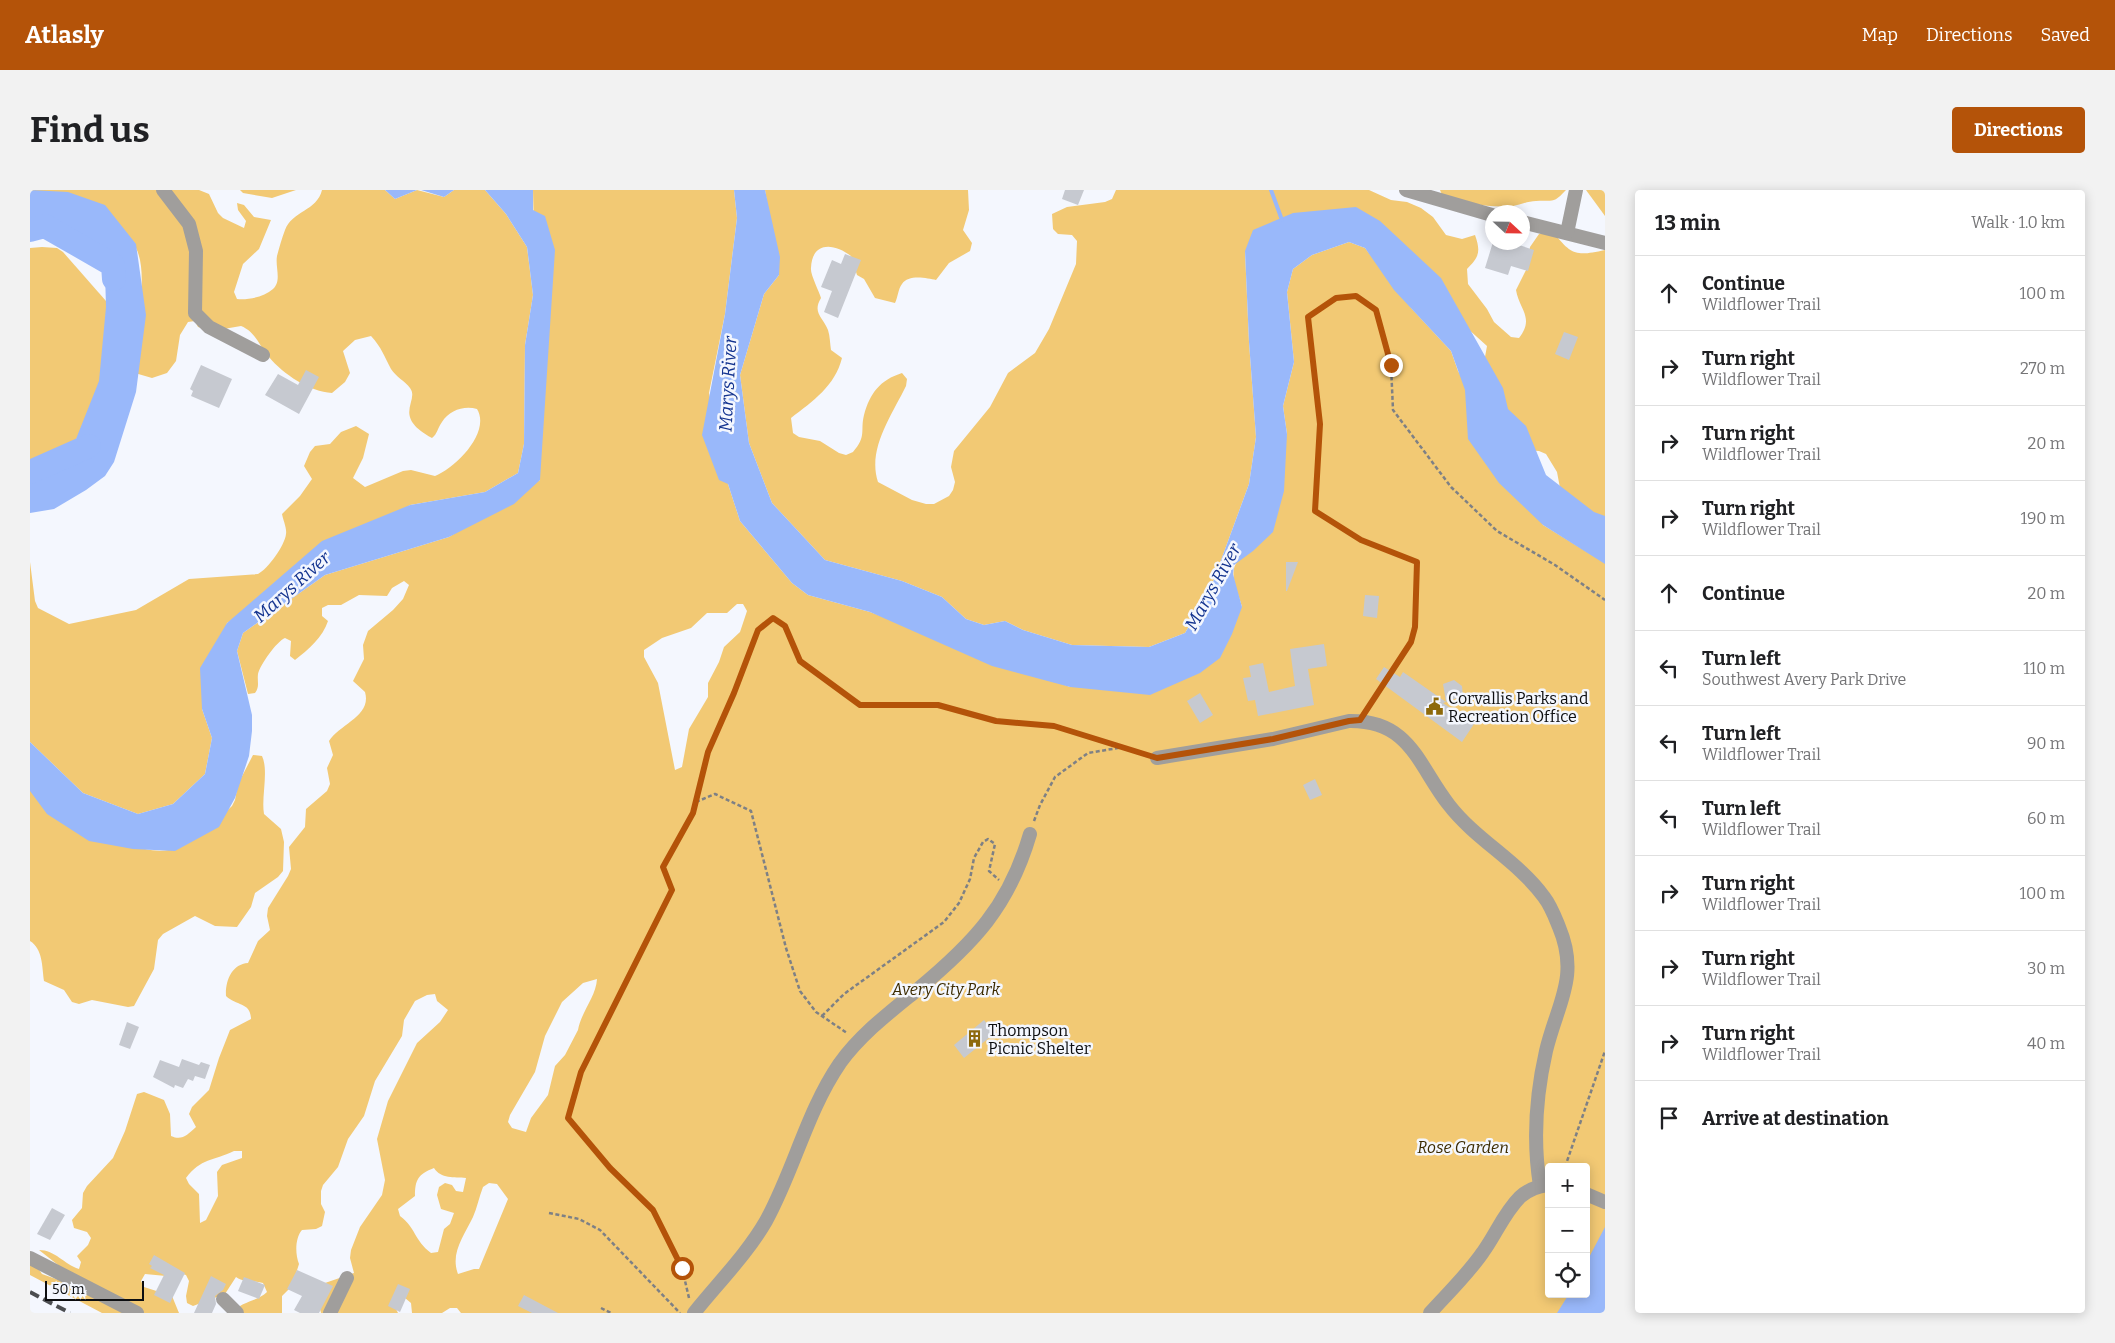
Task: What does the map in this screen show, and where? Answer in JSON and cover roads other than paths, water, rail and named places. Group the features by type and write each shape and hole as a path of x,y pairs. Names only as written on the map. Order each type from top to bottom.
{"street":[{"path":"163,190 189,224 196,251 195,313 209,327 263,355"},
{"path":"1406,190 1485,213"},
{"path":"1567,233 1576,190"},
{"path":"1530,224 1605,243"},
{"path":"1157,758 1273,739 1349,721 1360,720 1389,728 1410,745 1449,806 1469,828 1522,873 1544,897 1565,942 1568,960 1567,978 1546,1051 1538,1105 1535,1146 1544,1186 1522,1196 1512,1206 1483,1252 1458,1284 1430,1313"},
{"path":"692,1308 751,1244 766,1221 825,1088 840,1063 858,1041 973,940 992,918 1023,860 1030,834"},
{"path":"30,1258 136,1313"},
{"path":"330,1313 347,1278"},
{"path":"223,1299 237,1313"}],"water":[{"path":"30,190 68,192 105,205 136,244 146,315 136,392 114,462 105,476 86,490 54,509 30,513 30,471 52,469 76,439 99,381 106,307 105,272 97,254 58,228 30,222"},
{"path":"385,190 417,190 395,199"},
{"path":"421,190 454,190 444,197"},
{"path":"485,190 533,190 533,210 545,216 555,250 540,480 514,504 449,537 325,575 243,633 237,651 252,715 249,756 235,798 219,827 175,851 133,849 89,841 47,814 30,791 30,742 83,793 138,814 173,804 205,774 212,738 202,709 200,668 227,623 322,541 410,505 485,492 518,473 524,444 525,345 533,295 527,247 506,214"},
{"path":"734,190 765,190 780,257 779,275 764,294 740,375 749,443 772,503 825,560 902,581 942,597 966,619 984,625 1005,621 1023,630 1072,645 1149,647 1185,633 1209,593 1249,484 1256,437 1245,251 1253,230 1293,213 1356,207 1380,221 1441,278 1503,388 1508,409 1526,426 1546,475 1594,512 1605,516 1605,564 1543,525 1499,483 1468,439 1465,390 1451,351 1394,290 1365,248 1349,242 1312,255 1293,269 1287,292 1294,362 1283,406 1287,434 1284,491 1273,532 1253,551 1234,565 1233,574 1242,607 1232,634 1220,658 1200,673 1150,695 1070,687 992,666 870,612 808,595 792,583 740,521 728,484 719,480 702,435 725,314 737,218"},
{"path":"1605,1227 1605,1313 1557,1313 1566,1298 1590,1298 1590,1255"}],"waterway":[{"path":"1271,190 1282,220"},
{"name":"Marys River","path":"30,230 45,226 113,265 114,279"},
{"name":"Marys River","path":"30,472 89,446"}],"railway":[{"path":"30,1292 70,1313"}],"place":[{"name":"Corvallis Parks and Recreation Office","path":"1434,707"},
{"name":"Thompson Picnic Shelter","path":"974,1039"}],"park label":[{"name":"Avery City Park","path":"946,989"},
{"name":"Rose Garden","path":"1463,1147"}]}
